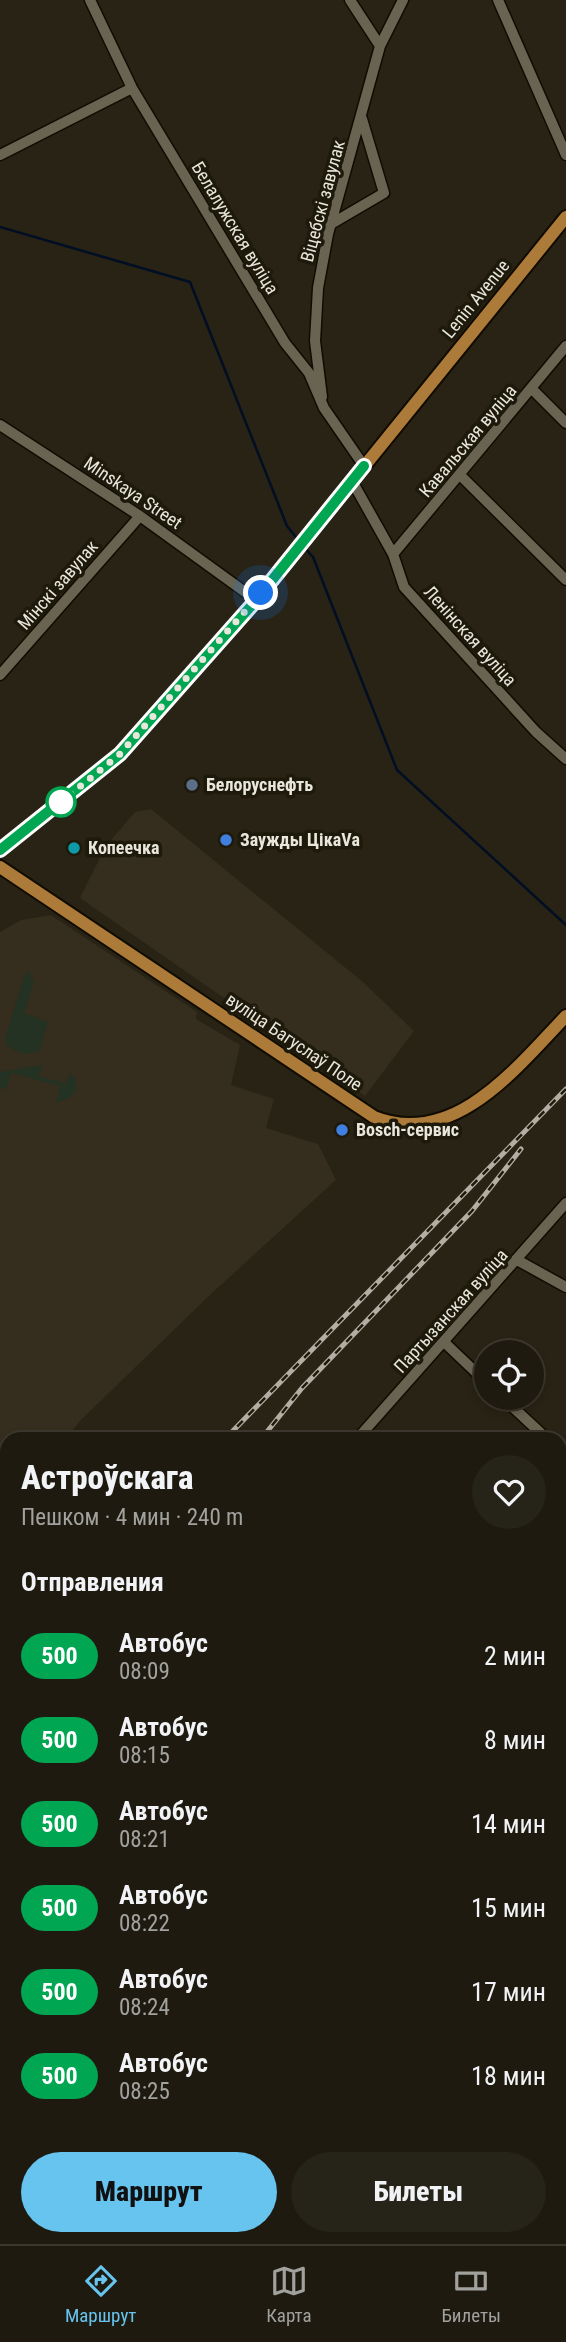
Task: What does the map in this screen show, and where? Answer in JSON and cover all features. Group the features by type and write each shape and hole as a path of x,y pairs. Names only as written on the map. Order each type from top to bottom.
{"main road":[{"path":"0,850 120,754 279,570 566,217"},
{"name":"вуліца Багуслаў Поле","path":"0,867 374,1117 387,1123 429,1121 462,1110 493,1092 566,1016"}],"street":[{"name":"Белалужская вуліца","path":"90,0 132,88 290,351 309,373 324,408 364,466"},
{"path":"350,0 380,46"},
{"name":"Віцебскі завулак","path":"324,408 315,341 318,288 331,224 380,46 403,0"},
{"path":"498,0 566,155"},
{"path":"0,155 132,88"},
{"path":"331,224 384,193 362,119"},
{"name":"Кавальская вуліца","path":"393,554 461,476 566,346"},
{"path":"532,389 566,423"},
{"name":"Minskaya Street","path":"0,425 140,516 245,592"},
{"path":"461,476 566,580"},
{"name":"Ленінская вуліца","path":"352,481 393,554 404,587 536,732 566,759"},
{"name":"Мінскі завулак","path":"0,675 140,516"},
{"name":"Партызанская вуліца","path":"363,1432 566,1203"},
{"path":"517,1261 566,1287"},
{"path":"444,1342 474,1371"},
{"path":"516,1410 540,1432"}],"shaded area":[{"path":"151,809 363,982 414,1031 365,1096 80,898 106,846 135,812"},
{"path":"51,915 197,1012 196,1019 240,1045 231,1085 274,1099 266,1128 318,1144 336,1180 211,1294 71,1432 0,1432 0,932 21,920"}],"green space":[{"path":"29,971 34,982 24,1013 48,1022 39,1051 24,1054 8,1047 5,1039 24,977"},
{"path":"42,1065 39,1076 66,1084 70,1073 76,1080 76,1091 69,1098 56,1103 60,1086 11,1073 6,1089 0,1088 0,1072"}],"waterway":[{"path":"0,227 190,282 287,526 299,541"},
{"path":"303,546 313,557 397,770 566,925"}],"railway":[{"path":"232,1432 566,1089"},
{"path":"267,1432 302,1388 472,1211 521,1149"}],"bus line":[{"name":"500","path":"0,850 120,754 252,605 364,466"}],"place":[{"name":"Белоруснефть","path":"192,785"},
{"name":"Заужды ЦікаVа","path":"226,840"},
{"name":"Копеечка","path":"74,848"},
{"name":"Bosch-сервис","path":"342,1130"}],"route":[{"path":"61,802 120,754 261,593"}]}
